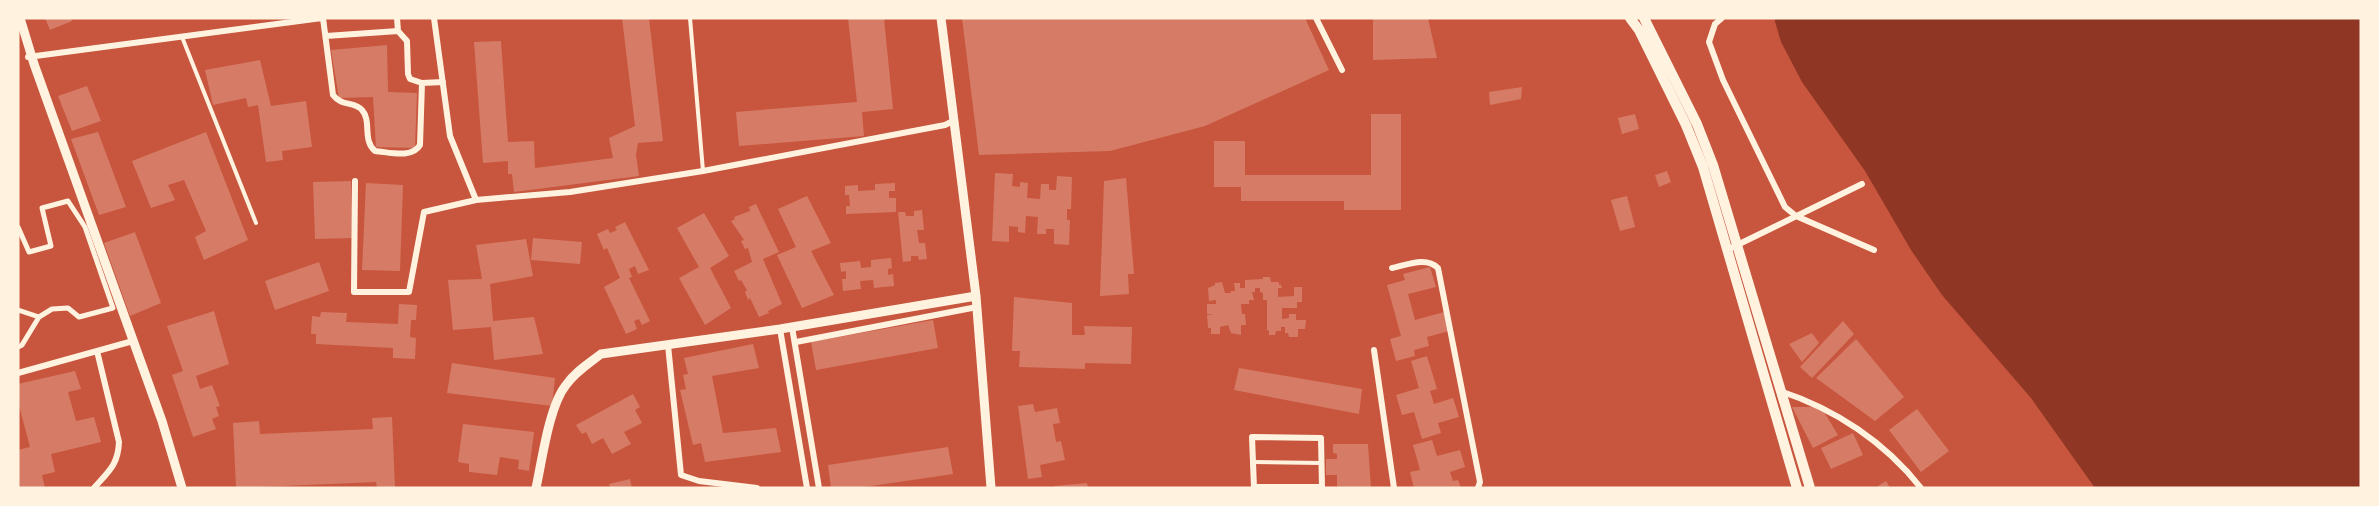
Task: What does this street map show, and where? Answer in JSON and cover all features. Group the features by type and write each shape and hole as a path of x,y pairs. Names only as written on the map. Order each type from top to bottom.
{"main road":[{"path":"1630,18 1639,30 1686,125 1703,167 1731,248 1775,393 1810,488"},
{"path":"1644,18 1697,124 1713,165 1731,248"},
{"path":"1775,393 1797,488"}],"street":[{"path":"18,346 22,345 39,317 52,309 68,308 79,317 113,308 113,297 20,18"},
{"path":"33,61 182,37 323,18 333,95 338,102 360,108 364,112 368,143 375,151 410,153 416,151 420,145 422,83"},
{"path":"397,18 398,31 407,41 410,79 422,83 443,82"},
{"path":"434,18 450,136 476,200"},
{"path":"941,18 956,120 976,296 991,488"},
{"path":"1316,18 1342,70"},
{"path":"1722,18 1715,24 1709,42 1785,207 1796,216 1874,250"},
{"path":"326,36 398,31"},
{"path":"355,182 354,292 409,292 424,212 476,200 570,192 703,171 945,125 956,120"},
{"path":"1731,248 1862,184"},
{"path":"18,226 29,252 51,246 42,208 68,201 85,227 133,341 162,421 182,488"},
{"path":"1392,268 1426,261 1438,268 1480,482 1478,488"},
{"path":"536,488 556,403 564,386 581,368 601,354 780,329 976,296"},
{"path":"796,342 977,307"},
{"path":"18,310 39,317"},
{"path":"792,327 819,488"},
{"path":"780,329 807,488"},
{"path":"18,373 133,341"},
{"path":"668,345 681,475 699,481 757,488"},
{"path":"1374,350 1394,488"},
{"path":"94,488 118,457 119,442 97,351"},
{"path":"1775,393 1814,403 1839,416 1886,451 1921,488"},
{"path":"1254,487 1252,437 1321,438 1322,487"}],"lane":[{"path":"690,18 703,171"},
{"path":"182,37 256,223"},
{"path":"1253,462 1322,463"},
{"path":"1254,487 1322,487"}],"shaded area":[{"path":"1774,18 2361,18 2361,488 2095,488 2031,398 1942,295 1911,250 1865,171 1802,82 1781,42"}],"building":[{"path":"45,18 71,18 72,21 50,30"},
{"path":"622,18 649,18 663,141 638,143 636,155 639,176 514,192 512,174 508,174 508,161 483,163 474,42 501,41 508,142 534,141 535,168 613,158 609,138 635,126"},
{"path":"848,18 884,18 893,109 862,112 864,136 739,146 736,112 857,102"},
{"path":"962,18 1305,18 1329,70 1205,126 1110,151 979,155"},
{"path":"1373,18 1428,18 1437,58 1373,60"},
{"path":"387,45 388,92 417,93 415,148 376,147 373,97 339,98 331,50"},
{"path":"260,60 271,106 306,101 312,147 282,151 283,160 266,162 258,105 248,107 246,98 213,105 205,70"},
{"path":"87,86 101,121 72,131 58,96"},
{"path":"1522,87 1521,99 1490,105 1489,92"},
{"path":"1371,114 1401,114 1401,210 1344,210 1344,201 1241,201 1241,187 1214,187 1214,141 1245,141 1245,175 1371,175"},
{"path":"1635,114 1639,129 1622,134 1618,118"},
{"path":"98,132 126,207 99,215 71,139"},
{"path":"206,132 248,240 204,260 195,237 206,231 184,180 168,185 175,200 151,208 132,161"},
{"path":"1667,171 1671,182 1659,187 1655,175"},
{"path":"995,173 1013,174 1012,186 1020,187 1020,182 1028,183 1027,198 1040,199 1041,184 1049,184 1049,190 1056,190 1057,176 1072,177 1071,209 1067,209 1067,220 1070,220 1069,245 1054,244 1054,229 1046,229 1046,234 1037,234 1038,217 1026,216 1025,233 1018,232 1018,227 1009,226 1009,242 992,241"},
{"path":"1126,178 1134,274 1128,274 1129,294 1100,296 1104,181"},
{"path":"351,181 353,238 315,239 313,182"},
{"path":"366,183 403,185 400,271 362,270"},
{"path":"895,183 895,191 889,191 889,198 896,198 896,212 846,214 846,206 850,206 849,195 845,195 845,186 858,185 858,191 875,190 875,184"},
{"path":"807,196 831,243 811,251 834,295 802,308 777,255 796,247 778,209"},
{"path":"1627,196 1635,227 1620,231 1611,200"},
{"path":"756,204 779,252 763,259 782,304 759,317 750,298 748,300 745,292 747,290 734,271 752,262 748,248 745,249 741,241 744,240 731,221 735,219 734,217 750,211 749,207"},
{"path":"922,210 924,230 917,230 919,243 925,243 927,259 919,260 918,256 911,256 911,261 903,262 898,212 905,212 906,216 914,216 914,211"},
{"path":"704,213 729,256 710,268 731,308 705,325 679,278 699,267 677,228"},
{"path":"625,222 649,270 638,274 635,266 629,269 632,277 629,278 650,321 642,325 639,319 634,321 637,329 626,334 604,287 620,278 607,248 604,250 597,234 608,229 610,233 617,230 615,227"},
{"path":"135,232 161,303 130,316 104,243"},
{"path":"533,238 582,242 580,264 531,260"},
{"path":"526,239 533,276 490,284 493,321 534,317 543,354 494,360 491,327 453,330 448,280 482,279 476,245"},
{"path":"891,258 892,268 888,269 888,275 893,274 894,286 874,288 873,280 860,281 861,289 843,291 842,279 846,279 846,271 841,272 840,263 860,261 861,268 871,267 871,260"},
{"path":"319,262 329,291 275,310 265,281"},
{"path":"1430,267 1436,287 1408,294 1415,320 1444,312 1449,331 1427,337 1429,346 1414,350 1415,356 1396,361 1390,339 1401,336 1387,285 1405,280 1403,274"},
{"path":"1263,277 1270,277 1271,282 1279,282 1282,288 1278,288 1278,297 1294,296 1294,287 1302,287 1302,302 1297,302 1297,308 1282,308 1282,319 1289,318 1289,314 1296,314 1296,320 1306,320 1305,329 1298,329 1298,337 1289,337 1288,333 1285,333 1285,327 1281,327 1281,331 1276,331 1275,335 1269,335 1267,300 1263,300 1260,288 1255,288 1255,292 1252,292 1254,300 1249,300 1249,304 1241,304 1246,325 1241,325 1241,335 1231,333 1228,325 1220,327 1220,334 1211,334 1207,315 1214,314 1207,314 1207,304 1216,304 1216,300 1209,301 1208,288 1215,283 1222,282 1225,293 1231,293 1230,291 1235,291 1234,283 1240,283 1240,288 1245,288 1245,280 1263,279"},
{"path":"1014,297 1072,303 1072,335 1085,335 1084,326 1132,327 1131,364 1085,363 1085,369 1019,367 1020,351 1012,351"},
{"path":"399,304 417,305 416,320 411,320 410,337 416,338 415,359 393,358 393,348 316,344 316,334 311,334 312,316 320,317 321,312 347,313 346,322 398,324"},
{"path":"214,311 229,364 196,376 200,389 212,385 220,406 216,407 219,416 212,419 216,429 193,437 172,375 183,371 167,326"},
{"path":"933,320 938,348 816,370 811,342"},
{"path":"1843,321 1854,334 1812,378 1800,367"},
{"path":"1812,333 1819,343 1802,362 1789,344"},
{"path":"1856,339 1904,397 1875,421 1816,378"},
{"path":"753,344 759,368 712,376 723,433 776,428 781,452 705,462 701,443 693,445 680,390 686,389 683,375 688,374 684,358"},
{"path":"1427,356 1437,389 1430,391 1434,404 1453,398 1459,417 1438,423 1441,433 1422,439 1414,412 1402,415 1396,395 1419,388 1411,361"},
{"path":"452,363 555,378 552,406 447,393"},
{"path":"1239,368 1362,389 1359,414 1234,390"},
{"path":"75,371 81,389 68,392 76,421 94,417 101,442 51,454 55,472 42,475 45,488 18,488 18,450 30,447 18,402 18,384"},
{"path":"633,394 640,407 635,410 642,423 624,432 631,444 612,454 603,438 592,444 586,432 582,434 576,425"},
{"path":"1033,404 1035,412 1057,408 1060,423 1053,424 1056,442 1061,441 1065,460 1040,465 1042,477 1028,479 1018,406"},
{"path":"1792,407 1821,407 1838,435 1813,448"},
{"path":"1917,409 1949,451 1921,472 1889,430"},
{"path":"392,417 395,488 377,488 376,482 236,488 233,423 259,421 260,434 373,429 372,418"},
{"path":"463,424 534,432 529,471 518,469 519,460 500,457 497,475 469,472 469,464 458,462"},
{"path":"1853,433 1863,455 1831,469 1821,448"},
{"path":"1432,440 1437,456 1460,450 1465,467 1450,472 1453,481 1458,480 1461,488 1414,488 1410,472 1420,470 1413,445"},
{"path":"1333,444 1368,444 1371,488 1337,488 1337,475 1326,475 1326,459 1337,459 1337,454 1333,453"},
{"path":"948,447 953,474 858,488 831,488 828,465"},
{"path":"630,479 632,488 610,488 609,484"},
{"path":"1886,481 1890,488 1875,488"},
{"path":"1087,483 1088,488 1054,488 1054,486"}]}
